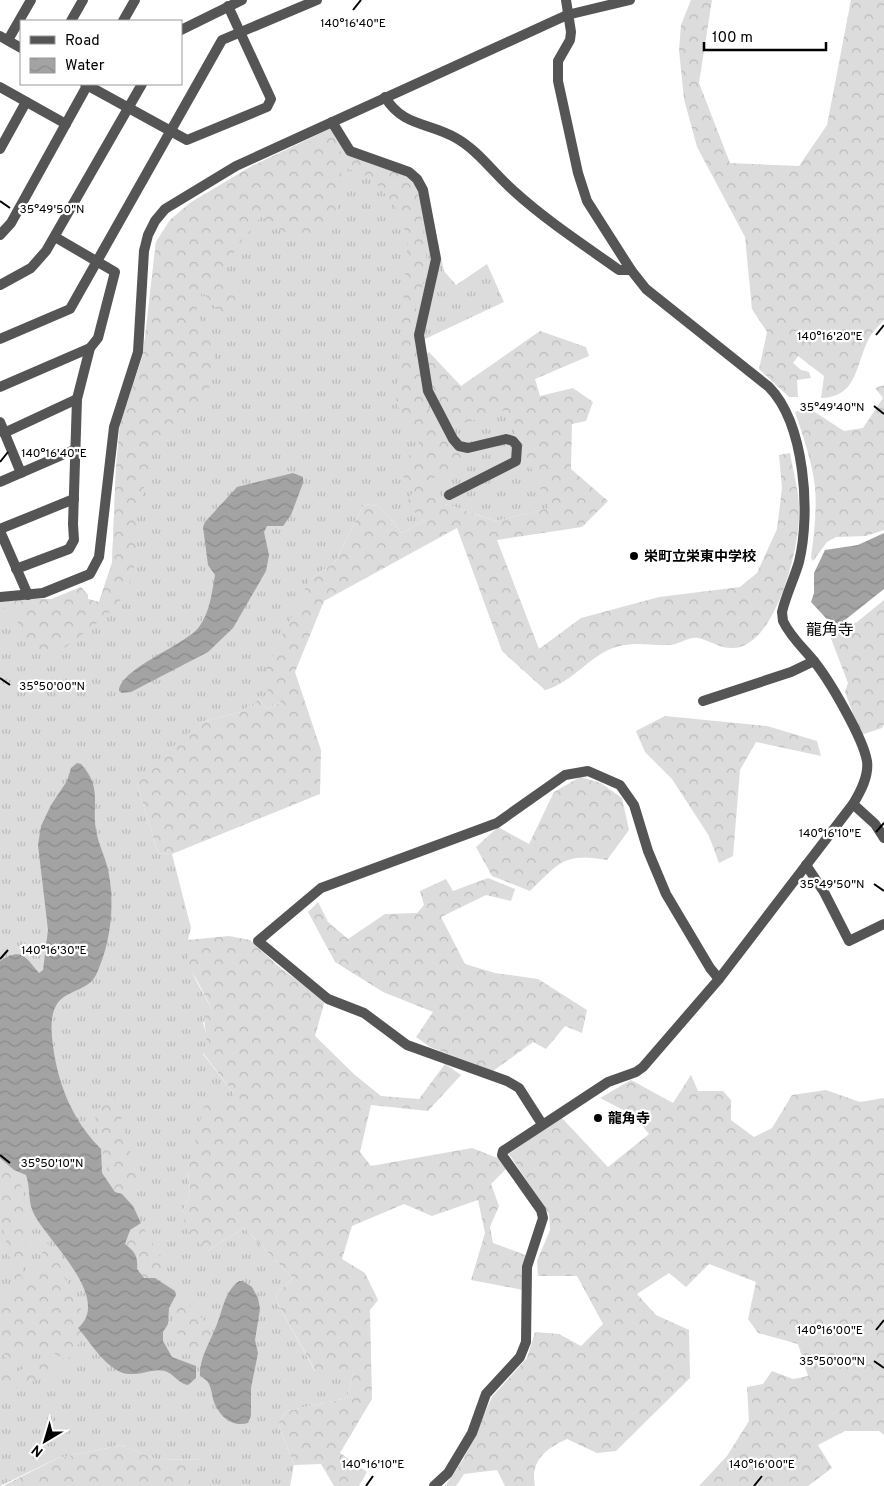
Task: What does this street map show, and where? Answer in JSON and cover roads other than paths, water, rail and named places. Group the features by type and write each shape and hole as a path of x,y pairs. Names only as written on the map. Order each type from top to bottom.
{"street":[{"path":"20,47 4,38 31,0"},
{"path":"72,20 83,0"},
{"path":"124,20 135,0"},
{"path":"182,29 242,0"},
{"path":"0,339 67,311 98,261 221,42 317,0"},
{"path":"434,1486 448,1473 472,1433 486,1394 520,1357 526,1342 527,1268 543,1218 541,1210 502,1155 503,1151 608,1082 636,1072 643,1067 719,979 806,866 853,804 867,775 864,749 841,704 814,661 787,629 782,612 799,560 806,515 804,491 792,423 780,399 769,387 654,296 631,270 588,201 578,173 557,68 558,61 570,40 571,32 566,0"},
{"path":"0,597 43,593 90,574 99,557 114,427 138,352 144,251 148,235 155,221 165,209 236,166 567,15 630,0"},
{"path":"89,85 171,133 190,141 270,105 270,99 228,6"},
{"path":"0,235 11,223 86,85"},
{"path":"0,285 31,268 56,237 141,85"},
{"path":"0,87 66,124"},
{"path":"385,98 398,115 455,137 470,147 514,192 551,221 619,270 631,270"},
{"path":"0,149 26,102"},
{"path":"332,122 350,151 409,172 417,179 423,190 436,259 425,300 420,334 421,355 428,391 452,439 459,446 468,448 506,440 512,441 517,446 516,460 449,495"},
{"path":"16,569 69,550 74,540 77,399 90,348 98,338 116,272 56,237"},
{"path":"0,387 90,348"},
{"path":"21,473 2,428 77,399"},
{"path":"0,482 76,449"},
{"path":"28,595 0,530 74,499"},
{"path":"703,701 790,672 814,661"},
{"path":"542,1124 519,1088 507,1080 407,1045 364,1013 328,999 258,942 321,888 497,823 565,775 588,771 620,785 634,805 648,851 666,894 710,968 719,979"},
{"path":"853,804 875,824 884,838"},
{"path":"806,866 824,892 849,941 884,924"}],"water":[{"path":"293,473 303,477 303,483 291,515 283,526 267,526 264,532 269,555 266,571 233,628 208,652 131,692 122,693 119,691 122,683 130,674 192,634 203,621 210,602 215,575 208,565 203,527 205,522 237,487"},
{"path":"884,533 884,589 835,628 811,602 814,593 814,573 825,550 858,545"},
{"path":"77,763 81,764 88,773 94,790 95,825 107,865 111,888 110,926 105,951 96,975 83,988 61,999 55,1008 52,1025 54,1053 61,1083 73,1112 90,1137 101,1149 102,1173 115,1192 122,1194 133,1206 141,1223 130,1230 125,1244 135,1255 137,1269 144,1278 155,1278 175,1291 176,1295 169,1308 168,1324 163,1332 163,1341 172,1357 196,1366 196,1378 188,1385 165,1371 156,1370 134,1374 122,1373 101,1357 78,1328 87,1316 88,1302 75,1271 35,1216 31,1206 26,1175 14,1170 0,1158 0,961 18,954 26,958 39,973 43,970 48,930 38,845 41,826 51,805 67,781 71,768"},
{"path":"239,1281 243,1281 252,1287 258,1298 260,1309 255,1340 258,1353 251,1388 251,1416 248,1423 236,1424 226,1419 218,1410 209,1384 200,1376 200,1370 226,1297"}],"place":[{"name":"栄町立栄東中学校","path":"634,556"},
{"name":"龍角寺","path":"598,1118"}],"district":[{"name":"龍角寺","path":"830,629"}]}
